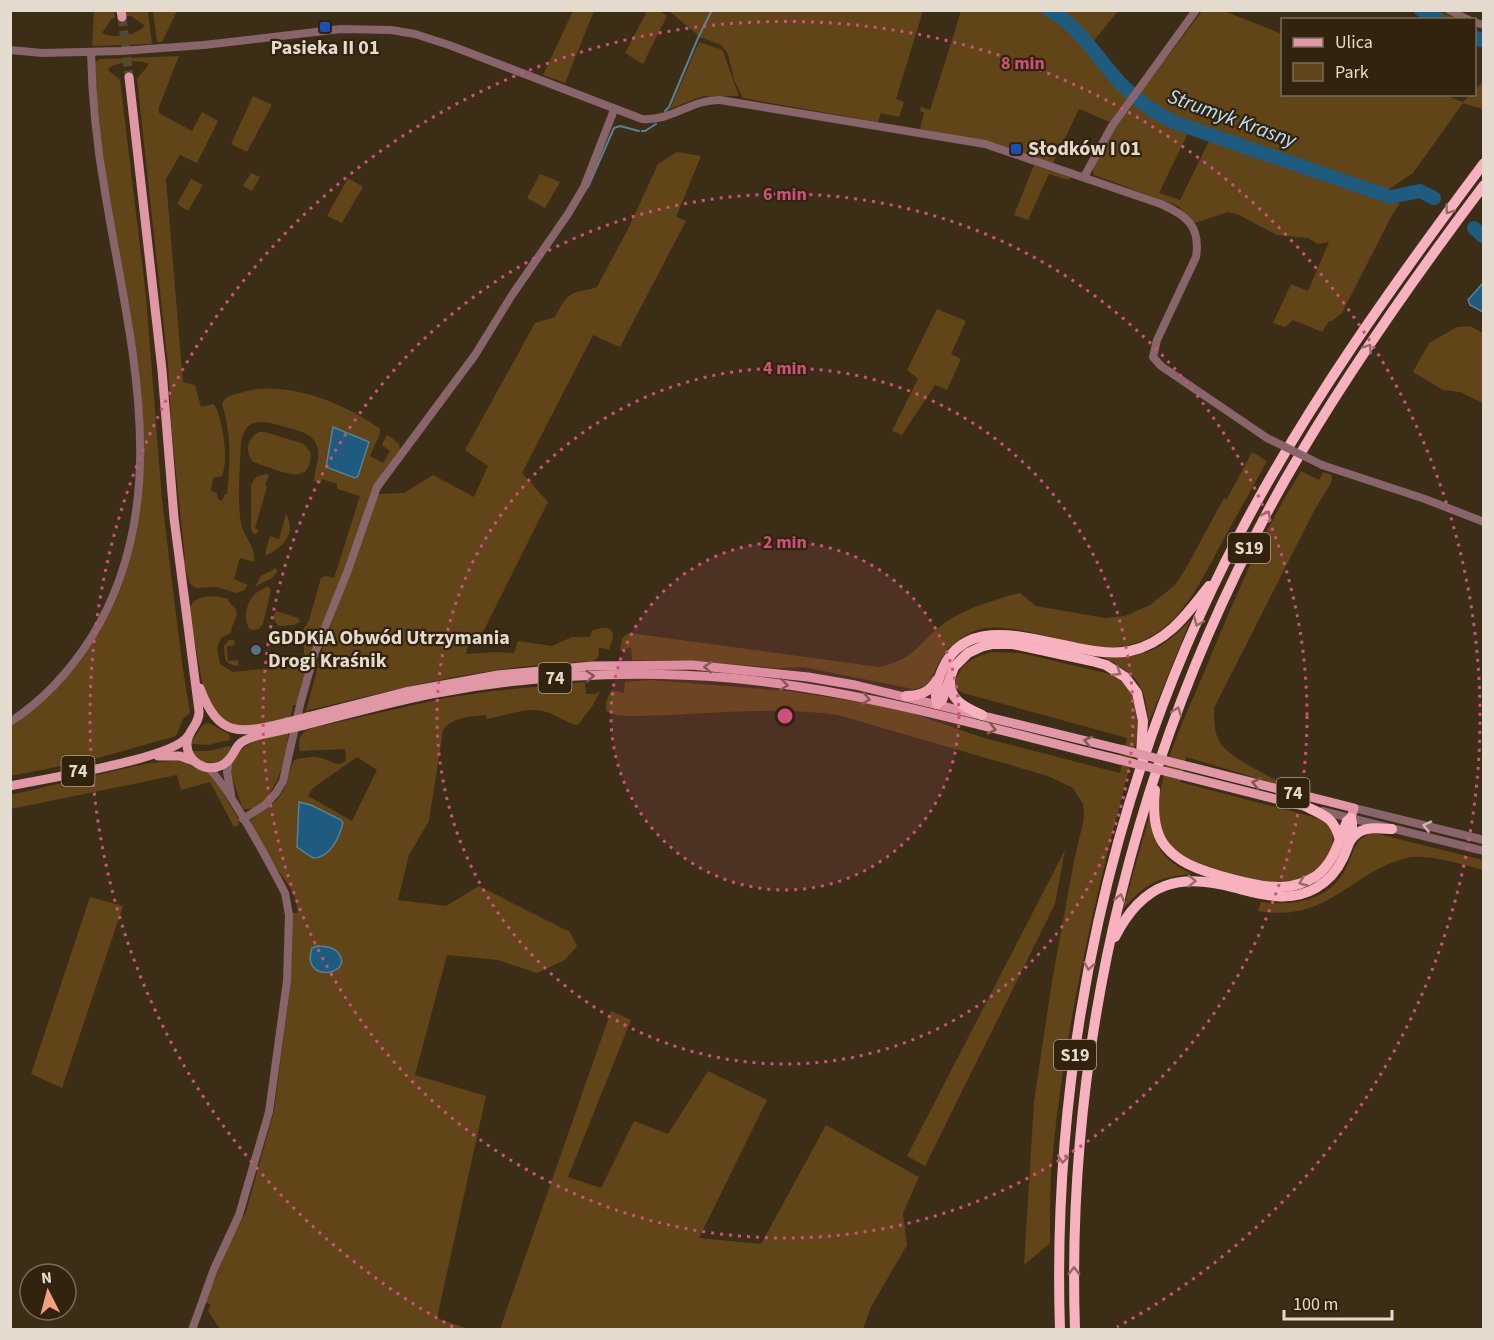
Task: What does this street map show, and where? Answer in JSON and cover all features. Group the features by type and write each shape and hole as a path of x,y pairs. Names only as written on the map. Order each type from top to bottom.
{"highway":[{"name":"S19","path":"1060,1329 1059,1255 1062,1173 1076,1047 1097,932 1117,848 1135,788 1178,668 1223,569 1269,481 1324,388 1405,270 1484,163"},
{"name":"S19","path":"1075,1329 1074,1246 1079,1158 1088,1071 1107,955 1129,863 1175,717 1208,636 1251,543 1286,479 1357,364 1484,184"},
{"path":"936,709 942,700 945,675 954,652 970,641 990,634 1014,635 1095,652 1120,652 1146,646 1162,637 1180,622 1223,569"},
{"path":"906,696 921,694 929,690 968,653 992,644 1013,644 1092,661 1117,671 1125,677 1137,693 1142,712 1143,740 1135,788"},
{"path":"945,675 955,700 982,715"},
{"path":"1156,773 1154,806 1160,838 1178,858 1199,868 1270,887 1291,886 1308,881 1320,873 1345,841 1367,828 1392,829"},
{"path":"1307,807 1330,819 1345,841"},
{"path":"1107,955 1130,913 1140,900 1156,889 1176,882 1200,880 1274,897 1297,896 1311,891 1330,878 1342,861 1347,821 1353,813"}],"main road":[{"path":"129,77 162,370 174,519 200,715 196,725"},
{"name":"74","path":"146,757 180,756 194,760 206,768 219,767 245,740 405,692 460,681 526,672 599,666 692,666 752,670 838,681 906,696 936,709 1120,760 1307,807"},
{"path":"195,674 211,713 234,737 232,756"},
{"name":"74","path":"306,721 477,686 551,678 631,675 718,678 777,684 982,715 1183,765 1353,813"},
{"name":"74","path":"10,786 146,757 176,747 185,741 196,725 208,720 238,731 287,726"},
{"path":"188,736 188,749 194,760"}],"street":[{"path":"1084,177 1112,126 1196,10"},
{"path":"1449,10 1465,18"},
{"path":"10,50 42,53 91,52 204,45 341,29 391,30 415,34 450,45 642,119 654,119 700,102 724,100 985,144 1161,204 1177,211 1190,222 1197,240 1196,257 1156,340 1153,357 1161,366 1267,438 1322,465 1425,499 1484,522"},
{"path":"10,722 33,706 62,678 97,629 122,574 136,514 140,464 140,404 103,178 92,93 91,52"},
{"path":"243,819 265,805 283,781 314,655 377,487 475,355 512,295 568,214 584,188 614,110"},
{"path":"232,756 226,772 232,798"},
{"path":"192,1329 239,1215 269,1112 287,981 289,936 288,903 282,887 232,798 215,773 206,768"},
{"path":"1307,807 1353,813 1484,840"},
{"path":"1353,813 1392,829 1484,851"}],"green space":[{"path":"1038,10 1065,26 1130,94 1110,122 1079,109 1053,163 989,142 920,129 924,113 920,111 921,107 930,110 961,11"},
{"path":"94,11 114,11 115,18 112,18 102,33 118,36 130,34 145,26 131,16 126,16 126,11 148,11 152,44 92,46"},
{"path":"153,11 177,11 162,42 157,42"},
{"path":"573,11 594,11 565,83 543,75"},
{"path":"647,11 660,11 667,16 643,64 625,53"},
{"path":"669,11 923,11 896,99 904,102 899,117 881,113 878,122 743,98 734,80 728,54 721,45 700,37"},
{"path":"1058,11 1118,11 1092,43"},
{"path":"1202,11 1224,11 1281,34 1281,96 1447,96 1463,102 1469,96 1476,96 1476,89 1484,80 1482,109 1463,103 1413,173 1383,193 1176,122 1156,113 1137,97"},
{"path":"1423,11 1439,11 1456,18 1439,18"},
{"path":"699,42 723,51 739,96 703,96 670,109"},
{"path":"179,56 159,107 159,113 192,131 202,112 218,121 197,163 180,155 166,179 183,382 195,385 201,407 214,404 224,440 224,469 222,476 213,478 211,491 217,493 218,499 222,501 227,494 229,438 222,404 225,399 234,394 257,389 275,389 294,391 332,402 366,419 380,429 370,456 383,463 390,451 382,445 388,435 399,444 400,449 381,475 310,660 296,705 293,705 291,717 262,725 237,727 218,716 203,687 189,609 192,604 206,596 217,597 229,599 228,601 236,609 237,614 232,632 221,638 217,648 220,664 233,672 297,664 304,653 303,630 309,620 321,578 326,576 334,578 360,496 337,489 337,484 322,479 321,483 314,481 318,449 314,440 308,435 266,422 253,423 243,433 241,443 239,494 241,523 252,547 254,562 240,558 234,579 248,585 237,593 216,587 196,588 190,584 183,561 185,559 172,434 168,365 137,79 149,64 130,62 110,67 108,70 120,80 146,296 162,500 190,713 183,719 176,736 91,760 11,776 11,725 50,695 95,640 123,580 139,518 144,453 140,387 104,161 95,62 100,59"},
{"path":"253,96 272,105 247,152 231,144"},
{"path":"1136,100 1154,115 1189,131 1159,193 1180,200 1210,139 1400,204 1392,215 1342,313 1329,321 1322,332 1293,320 1285,327 1273,323 1291,284 1308,291 1329,242 1318,244 1308,238 1277,235 1237,214 1228,212 1195,223 1178,206 1094,175 1092,169 1111,134"},
{"path":"677,152 701,156 676,217 686,221 620,347 593,335 522,473 548,502 477,644 468,646 466,654 514,653 518,641 552,646 572,637 590,637 592,631 604,628 610,630 613,635 609,650 599,647 598,658 593,661 527,666 455,677 306,711 323,647 378,494 404,493 433,475 474,497 488,466 465,450 535,323 555,317 573,293 597,287 628,229 658,164"},
{"path":"1034,165 1071,178 1068,180 1049,174 1028,220 1014,215"},
{"path":"251,173 260,177 252,191 243,186"},
{"path":"540,174 560,182 545,208 527,198"},
{"path":"348,178 363,187 342,223 327,216"},
{"path":"191,179 203,185 188,211 177,204"},
{"path":"937,309 966,321 951,354 961,359 947,390 935,385 902,435 892,431 918,379 907,370"},
{"path":"1470,326 1483,333 1483,403 1460,392 1443,390 1413,372 1429,343 1457,327"},
{"path":"259,432 304,444 311,453 308,468 300,474 289,474 252,461 248,453 248,445"},
{"path":"1252,452 1267,461 1200,583 1175,617 1160,631 1142,641 1122,646 1097,647 1026,631 985,628 957,641 941,659 932,679 923,686 913,689 803,667 778,668 691,661 632,660 631,647 620,651 622,638 629,633 879,667 911,654 939,627 957,615 1015,594 1020,593 1036,606 1105,618 1125,616 1150,605 1174,586 1224,498 1227,499"},
{"path":"1301,471 1319,480 1323,472 1332,475 1331,483 1315,509 1214,708 1217,736 1226,750 1290,788 1186,757 1180,782 1321,819 1330,828 1333,838 1332,849 1318,867 1297,880 1276,883 1216,870 1182,856 1170,845 1162,831 1159,814 1160,795 1164,774 1179,731 1236,597 1272,520"},
{"path":"269,475 255,528 259,530 255,535 251,530 251,485 256,477"},
{"path":"286,514 289,521 289,534 283,544 266,556 270,536 279,539"},
{"path":"276,568 277,572 272,578 255,587 261,576"},
{"path":"268,586 271,590 263,624 259,629 251,630 246,617 247,607 255,594"},
{"path":"276,611 298,618 300,622 294,625 278,626 273,617"},
{"path":"1191,619 1149,722 1145,698 1138,682 1133,676 1105,658 1132,656 1153,650 1171,638"},
{"path":"229,640 234,640 235,645 227,646 228,661 238,660 238,666 229,664 225,659 224,646"},
{"path":"991,652 1021,653 1114,675 1127,686 1137,706 1139,732 1097,896 1064,1062 1051,1175 1050,1243 1024,1265 1034,1102 1052,981 1084,818 1083,804 1073,788 1048,776 838,715 760,711 630,716 606,711 606,702 611,690 624,693 625,682 650,680 788,691 897,708 984,738 1120,773 1127,738 963,693 954,687 959,672 966,663"},
{"path":"585,682 586,694 595,694 600,691 578,725 548,712 536,710 486,719 486,715 468,717 451,722 447,726 443,731 429,821 409,855 398,900 446,906 479,886 570,932 577,946 565,960 537,973 498,960 447,955 415,1075 486,1096 437,1318 468,1329 220,1329 208,1311 211,1305 205,1302 233,1235 246,1212 274,1111 291,981 292,913 298,913 291,890 267,853 251,820 280,796 294,760 313,757 337,764 346,761 345,749 300,751 300,740 308,730 445,698","holes":["357,757 377,770 352,821 308,796 313,788"]},
{"path":"209,723 229,734 230,740 208,745 191,744 203,725"},
{"path":"288,733 282,768 270,793 254,808 243,809 230,772 233,761 244,747 260,740"},
{"path":"231,747 229,752 223,759 211,763 200,762 192,751 208,751"},
{"path":"181,760 212,775 239,820 239,825 234,827 210,782 181,790 177,775 11,809 10,795 149,763"},
{"path":"1150,814 1151,825 1161,851 1167,858 1192,874 1170,877 1153,883 1123,909"},
{"path":"1368,834 1378,834 1483,860 1483,870 1434,858 1406,858 1386,865 1320,904 1303,910 1282,913 1258,911 1261,902 1298,902 1321,894 1330,888 1346,868 1356,845"},
{"path":"1065,850 1055,904 925,1166 907,1156"},
{"path":"90,897 123,906 62,1088 31,1074"},
{"path":"611,1011 631,1020 568,1177 601,1188 634,1121 668,1134 708,1071 767,1100 699,1238 761,1244 826,1125 919,1177 903,1213 907,1245 871,1307 863,1329 500,1329"}],"water":[{"path":"1483,283 1483,312 1470,305 1468,300"},
{"path":"333,427 369,442 358,476 355,478 326,467"},
{"path":"299,802 311,805 343,823 333,846 324,855 313,858 297,847"},
{"path":"330,947 335,950 342,961 339,967 327,972 313,967 310,959 312,948"}],"waterway":[{"path":"665,111 669,107 712,10"},
{"name":"Strumyk Krasny","path":"1049,10 1060,16 1080,34 1129,92 1148,107 1176,123 1391,197 1420,191 1434,198"},
{"path":"1421,10 1435,18"},
{"path":"1476,38 1484,41"},
{"path":"642,131 656,124"},
{"path":"588,187 614,128 620,126 639,131"},
{"name":"Strumyk Krasny","path":"1474,228 1484,237"}],"tunnel":[{"path":"122,17 129,77"}],"place":[{"name":"Pasieka II 01","path":"325,27"},
{"name":"Słodków I 01","path":"1016,149"},
{"name":"GDDKiA Obwód Utrzymania Drogi Kraśnik","path":"256,650"}]}
